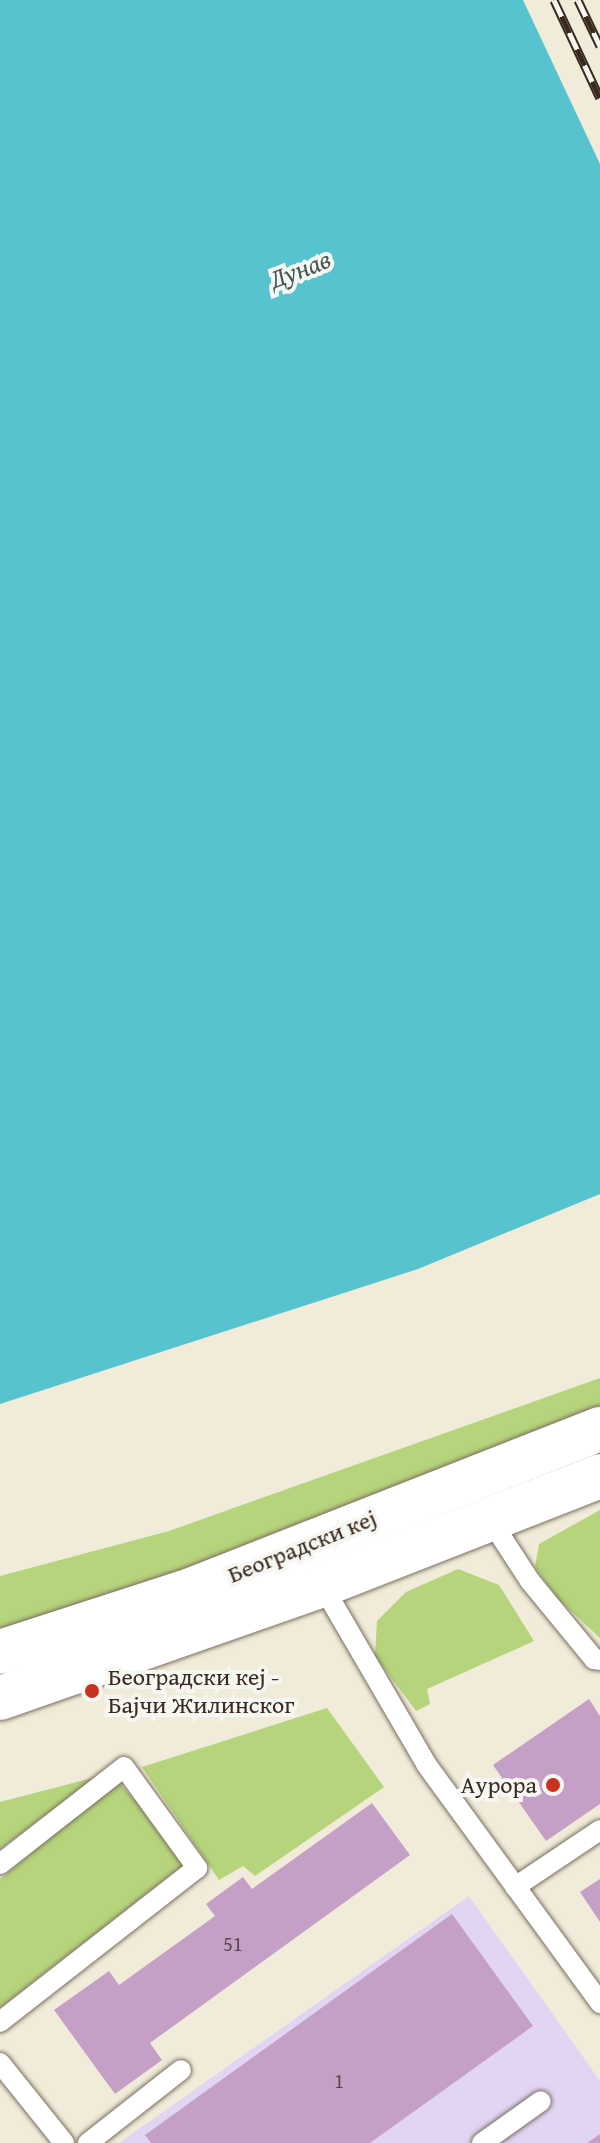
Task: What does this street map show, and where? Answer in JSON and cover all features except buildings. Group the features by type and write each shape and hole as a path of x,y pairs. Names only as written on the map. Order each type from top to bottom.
{"street":[{"name":"Београдски кеј","path":"0,1652 191,1590 600,1429"},
{"name":"Београдски кеј","path":"0,1698 322,1585 600,1476"}],"lane":[{"path":"491,1521 530,1581 600,1660"},
{"path":"322,1585 426,1764 600,2003"},
{"path":"0,1864 124,1767 197,1868 0,2022"},
{"path":"515,1887 600,1830"},
{"path":"0,2063 64,2143"},
{"path":"88,2143 181,2070"},
{"path":"482,2143 541,2101"}],"shaded area":[{"path":"469,1896 600,2081 600,2143 119,2143"}],"green space":[{"path":"600,1378 600,1408 160,1581 0,1634 0,1576 169,1531"},
{"path":"600,1510 600,1638 558,1599 535,1567 539,1544"},
{"path":"458,1569 499,1585 534,1641 427,1689 430,1704 416,1711 375,1656 377,1621 406,1592"},
{"path":"327,1708 384,1787 255,1876 243,1866 219,1880 142,1767"},
{"path":"96,1777 0,1849 0,1802"},
{"path":"118,1782 191,1859 0,2008 0,1879"}],"water":[{"name":"Дунав","path":"0,0 600,0 600,1194 418,1269 0,1404"}],"pier":[{"path":"523,0 600,0 600,164"}],"railway":[{"path":"554,0 600,98"},
{"path":"578,0 600,46"}],"place":[{"name":"Београдски кеј - Бајчи Жилинског","path":"92,1691"},
{"name":"Аурора","path":"553,1785"}]}
